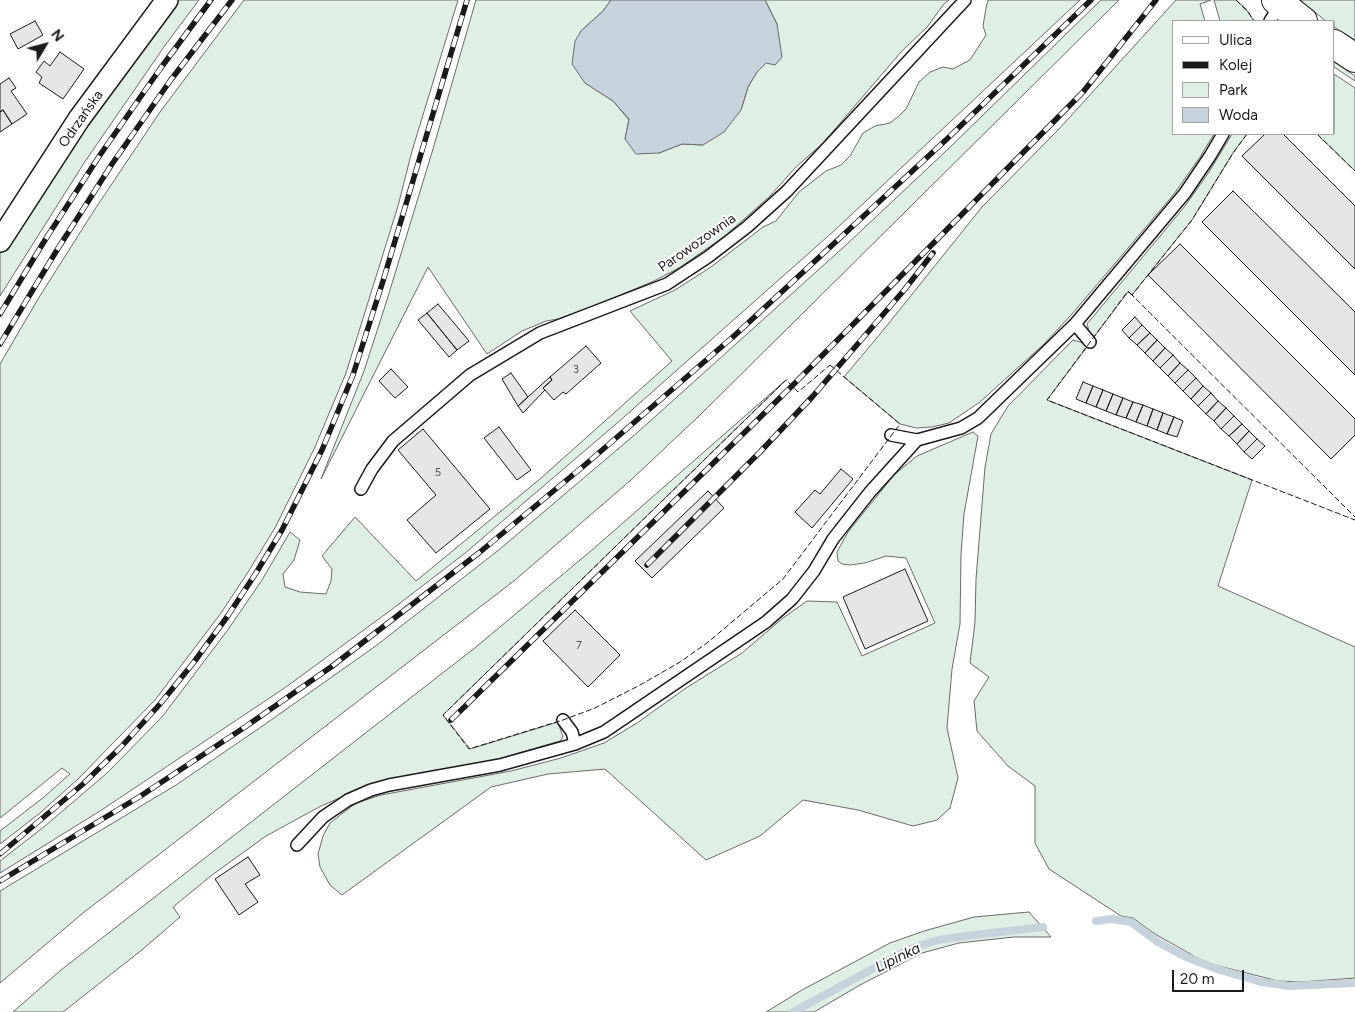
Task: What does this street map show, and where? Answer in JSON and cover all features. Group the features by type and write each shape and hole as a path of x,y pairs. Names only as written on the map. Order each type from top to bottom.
{"main road":[{"path":"1275,8 1300,20"},
{"path":"1335,45 1355,58"}],"street":[{"name":"Odrzańska","path":"0,241 79,119 167,0"}],"lane":[{"name":"Parowozownia","path":"361,488 372,469 393,441 470,375 540,332 667,284 708,257 747,227 787,190 964,0"},
{"path":"891,435 917,440 961,428 978,418 1075,324 1185,193 1221,135"},
{"path":"1075,324 1090,342"},
{"path":"298,845 323,817 348,800 371,790 500,765 575,744 610,728 766,622 792,599 814,571 833,539 870,492 917,440"},
{"path":"563,720 572,732 575,744"}],"green space":[{"path":"173,0 199,0 166,44 84,163 0,296 0,250"},
{"path":"244,0 458,0 412,151 398,206 346,373 315,447 276,526 221,613 155,700 78,779 40,813 0,844 0,831 70,774 62,768 0,818 0,364 38,299 95,209 160,112"},
{"path":"476,0 611,0 603,11 581,31 585,83 613,101 629,120 625,139 659,153 682,144 703,145 741,110 748,87 757,72 766,63 777,24 765,0 949,0 943,5 928,26 901,52 823,143 795,168 770,196 725,236 679,268 654,281 589,308 558,319 546,321 522,331 487,354 428,267 321,479 364,371 433,149"},
{"path":"988,0 1080,0 835,230 616,424 464,554 286,687 100,811 0,873 0,861 45,826 107,773 162,717 227,631 262,580 290,532 300,540 294,560 283,574 285,587 300,592 326,594 331,581 332,569 322,556 355,517 416,581 540,479 672,361 630,311 675,290 711,267 763,227 776,221 799,192 826,171 841,165 850,156 863,133 875,126 890,123 899,116 906,109 919,82 930,72 943,67 953,69 970,60 986,35 983,26"},
{"path":"1101,0 1119,0 700,415 631,480 515,580 83,913 0,983 0,891 176,785 264,725 377,645 500,549 638,432 846,245 945,152"},
{"path":"1176,0 1211,0 1200,4 1205,20 1172,20 1172,135 1213,135 1174,194 1072,314 1044,344 980,402 949,423 916,428 900,424 844,377 982,207 1059,129"},
{"path":"1214,0 1236,0 1245,8 1253,20 1220,20"},
{"path":"1300,0 1355,0 1355,40 1335,28 1335,20 1325,20"},
{"path":"1335,63 1355,76 1355,81 1335,68"},
{"path":"1335,75 1355,88 1355,171 1318,135 1335,135"},
{"path":"1231,135 1246,135 1192,220 1132,295 1128,292 1094,337 1089,331 1087,324 1185,206"},
{"path":"1073,340 1083,343 1087,347 1047,400 1252,480 1218,586 1355,647 1355,978 1301,982 1278,981 1201,960 1155,934 1133,918 1121,916 1049,869 1035,843 1035,786 1008,766 977,731 974,701 989,677 970,663 975,622 976,579 985,467 991,434 1008,406"},
{"path":"786,380 443,715 470,749 558,722 563,737 560,741 478,765 392,779 360,789 321,806 266,836 212,875 173,907 180,917 143,949 63,1012 13,1012 61,970 476,647 592,550"},
{"path":"973,432 978,436 964,514 961,554 960,624 952,669 947,728 958,778 950,808 937,820 913,826 858,810 803,800 760,836 706,860 605,769 548,774 491,787 342,895 330,885 320,867 318,854 323,836 330,823 356,803 381,795 511,771 561,758 604,743 742,653 783,618 807,601 837,602 862,656 935,623 906,558 886,556 865,563 850,565 842,564 838,561 837,552 848,532 894,475 917,456"},
{"path":"1029,912 1051,937 1014,937 959,943 922,953 860,985 814,1012 766,1012 802,990 890,943 974,917"}],"water":[{"path":"611,0 765,0 777,24 782,57 775,65 766,63 757,72 748,87 741,110 724,132 703,145 682,144 659,153 636,154 625,139 629,119 613,101 585,83 572,64 575,41 581,31 603,11"}],"building":[{"path":"35,21 43,35 18,49 10,34"},
{"path":"60,52 84,69 63,99 39,83 42,77 36,72 44,61 50,66"},
{"path":"9,78 16,88 11,91 27,114 12,124 3,110 0,112 0,84"},
{"path":"3,110 12,124 0,132 0,112"},
{"path":"1264,135 1284,135 1355,206 1355,269 1242,156"},
{"path":"1233,191 1355,312 1355,375 1202,222"},
{"path":"1180,244 1355,419 1355,435 1331,459 1148,275"},
{"path":"438,304 469,341 457,350 427,313"},
{"path":"427,313 457,350 449,357 418,320"},
{"path":"1135,317 1142,325 1129,338 1122,330"},
{"path":"1142,325 1150,333 1137,345 1129,338"},
{"path":"1150,333 1157,340 1145,353 1137,345"},
{"path":"1157,340 1165,348 1153,361 1145,353"},
{"path":"586,346 601,363 566,394 563,392 554,400 543,388 552,380 550,377"},
{"path":"1165,348 1173,355 1160,368 1153,361"},
{"path":"1173,355 1180,363 1168,376 1160,368"},
{"path":"1180,363 1188,370 1175,383 1168,376"},
{"path":"391,369 408,387 395,398 379,381"},
{"path":"1188,370 1196,378 1183,391 1175,383"},
{"path":"511,373 528,397 518,406 502,379"},
{"path":"550,377 552,380 543,388 545,390 523,413 518,406"},
{"path":"1196,378 1203,386 1191,399 1183,391"},
{"path":"1083,382 1093,386 1086,403 1076,399"},
{"path":"1093,386 1103,390 1096,407 1086,403"},
{"path":"1203,386 1211,393 1198,406 1191,399"},
{"path":"1103,390 1113,394 1106,411 1096,407"},
{"path":"1211,393 1218,401 1206,414 1198,406"},
{"path":"1113,394 1123,398 1116,415 1106,411"},
{"path":"1123,398 1133,402 1126,418 1116,415"},
{"path":"1218,401 1226,408 1214,421 1206,414"},
{"path":"1133,402 1143,405 1136,422 1126,418"},
{"path":"1143,405 1153,409 1147,426 1136,422"},
{"path":"1226,408 1234,416 1221,429 1214,421"},
{"path":"1153,409 1163,413 1157,430 1147,426"},
{"path":"1163,413 1174,417 1167,434 1157,430"},
{"path":"1234,416 1242,424 1229,436 1221,429"},
{"path":"1174,417 1183,421 1177,437 1167,434"},
{"path":"1242,424 1249,431 1237,444 1229,436"},
{"path":"499,427 531,470 517,480 484,438"},
{"path":"423,429 490,509 436,553 407,520 436,495 398,450"},
{"path":"1249,431 1257,439 1244,452 1237,444"},
{"path":"1257,439 1265,446 1252,459 1244,452"},
{"path":"841,469 853,479 812,528 795,512 815,490 820,494"},
{"path":"708,491 724,508 652,578 635,561"},
{"path":"905,569 928,621 865,649 843,597"},
{"path":"575,610 620,655 588,687 543,641"},
{"path":"248,857 260,875 245,884 258,902 239,915 215,879"}],"waterway":[{"name":"Lipinka","path":"1096,921 1112,919 1131,922 1158,942 1184,956 1217,969 1261,982 1289,986 1355,983"},
{"name":"Lipinka","path":"793,1012 904,952 919,946 938,940 1043,927"}],"railway":[{"path":"0,314 100,155 211,0"},
{"path":"0,344 112,164 170,81 232,0"},
{"path":"0,854 83,784 121,747 160,704 227,617 282,530 322,450 353,375 467,0"},
{"path":"0,881 139,797 245,727 331,667 480,552 586,464 734,336 948,138 1091,0"},
{"path":"451,720 792,386 1083,92 1156,0"},
{"path":"647,565 813,396 905,289 933,253"}],"fence":[{"path":"1236,0 1253,20"},
{"path":"1246,135 1192,220 1132,295 1355,517"},
{"path":"1318,135 1355,171"},
{"path":"1132,295 1128,291 1047,400 1355,520"},
{"path":"830,365 900,424 783,579 707,643 680,662 642,684 595,708 563,720 469,749 443,715 786,380 798,392 830,365"}]}
